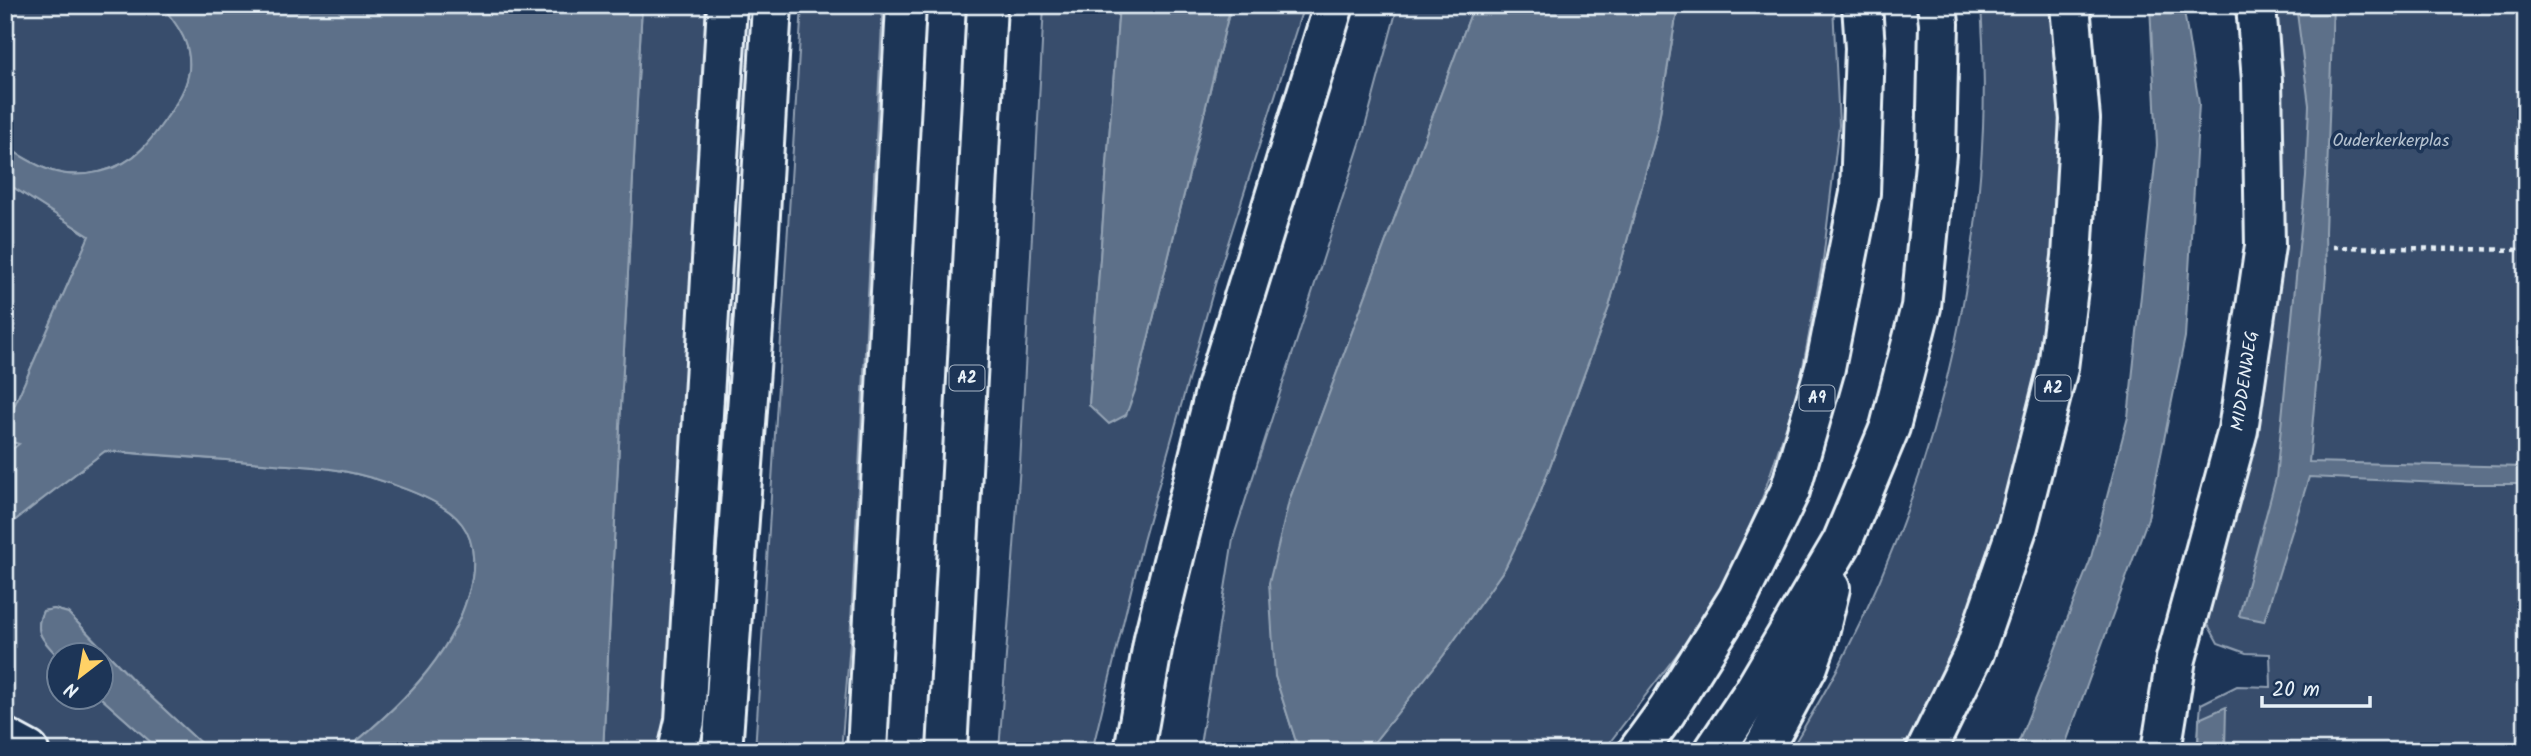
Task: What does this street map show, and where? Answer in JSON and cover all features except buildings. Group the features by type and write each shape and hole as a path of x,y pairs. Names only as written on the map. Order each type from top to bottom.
{"main road":[{"path":"678,751 685,721 727,5"},
{"path":"722,751 755,301 772,5"},
{"path":"867,751 906,5"},
{"name":"A2","path":"947,751 987,5"},
{"path":"1133,751 1154,638 1216,388 1334,5"},
{"name":"A9","path":"1638,751 1667,711 1738,598 1790,491 1825,368 1860,193 1865,48 1863,5"},
{"path":"1714,751 1754,691 1842,542 1890,427 1921,307 1936,154 1939,24 1937,5"},
{"name":"A2","path":"1926,751 1974,653 2018,526 2058,368 2073,257 2080,119 2070,5"},
{"name":"MIDDENWEG","path":"2161,751 2176,659 2238,430 2265,246 2262,80 2256,5"},
{"path":"1762,751 1808,666 1842,542"},
{"path":"695,550 729,648"},
{"path":"5,738 29,751"}],"path":[{"path":"2333,247 2526,250"}],"green space":[{"path":"5,5 162,5 184,39 189,61 188,79 176,104 142,149 123,163 100,172 64,174 46,169 5,146"},
{"path":"642,5 735,5 694,751 603,751"},
{"path":"802,5 883,5 850,643 841,751 755,751"},
{"path":"1044,5 1119,5 1089,405 1136,388 1231,5 1304,5 1216,281 1143,541 1092,751 999,751 1020,465"},
{"path":"1398,5 1474,5 1289,501 1275,676 1299,751 1199,751 1233,539 1364,131"},
{"path":"1678,5 1833,5 1839,125 1823,260 1799,388 1763,496 1717,602 1603,751 1367,751 1443,656 1505,568 1534,509 1609,307 1657,131"},
{"path":"1981,5 2053,5 2056,27 2060,169 2052,299 2031,420 1997,544 1957,645 1906,751 1790,751 1837,670 1878,583 1909,505 1935,424 1956,341 1971,257 1980,172 1984,88"},
{"name":"Ouderkerkerplas","path":"2261,5 2526,5 2526,751 2197,751 2201,704 2237,686 2271,687 2270,654 2246,653 2218,643 2205,619 2256,403"},
{"path":"5,182 89,236 5,427"},
{"path":"105,451 326,468 372,478 407,490 453,514 470,540 472,577 460,618 434,662 419,682 383,718 345,751 209,751 116,662 116,640 94,640 68,613 54,609 43,611 39,626 46,643 46,710 115,710 161,751 5,751 5,528"}],"shaded area":[{"path":"162,5 642,5 603,751 345,751 419,682 460,619 470,586 472,549 462,524 440,505 407,490 372,478 326,468 105,451 5,528 5,455 19,444 5,440 5,427 89,236 5,182 5,146 46,169 64,174 100,172 123,163 142,149 176,104 189,70 184,39"},
{"path":"1119,5 1231,5 1136,388 1126,415 1109,424 1089,405"},
{"path":"1474,5 1678,5 1657,131 1609,307 1534,509 1505,568 1443,656 1367,751 1299,751 1275,676 1269,583 1289,501"},
{"path":"2150,5 2183,5 2199,104 2185,337 2148,518 2063,751 2015,751 2090,561 2128,417 2157,145"},
{"path":"2296,5 2333,5 2325,232 2326,275 2309,462 2526,467 2526,484 2309,477 2264,621 2239,616 2276,478 2306,177 2309,105"},
{"path":"54,609 68,613 94,640 46,640 46,643 39,626 43,611"},
{"path":"116,662 209,751 161,751 115,710"},
{"path":"2226,707 2225,751 2198,751 2199,719"}]}
